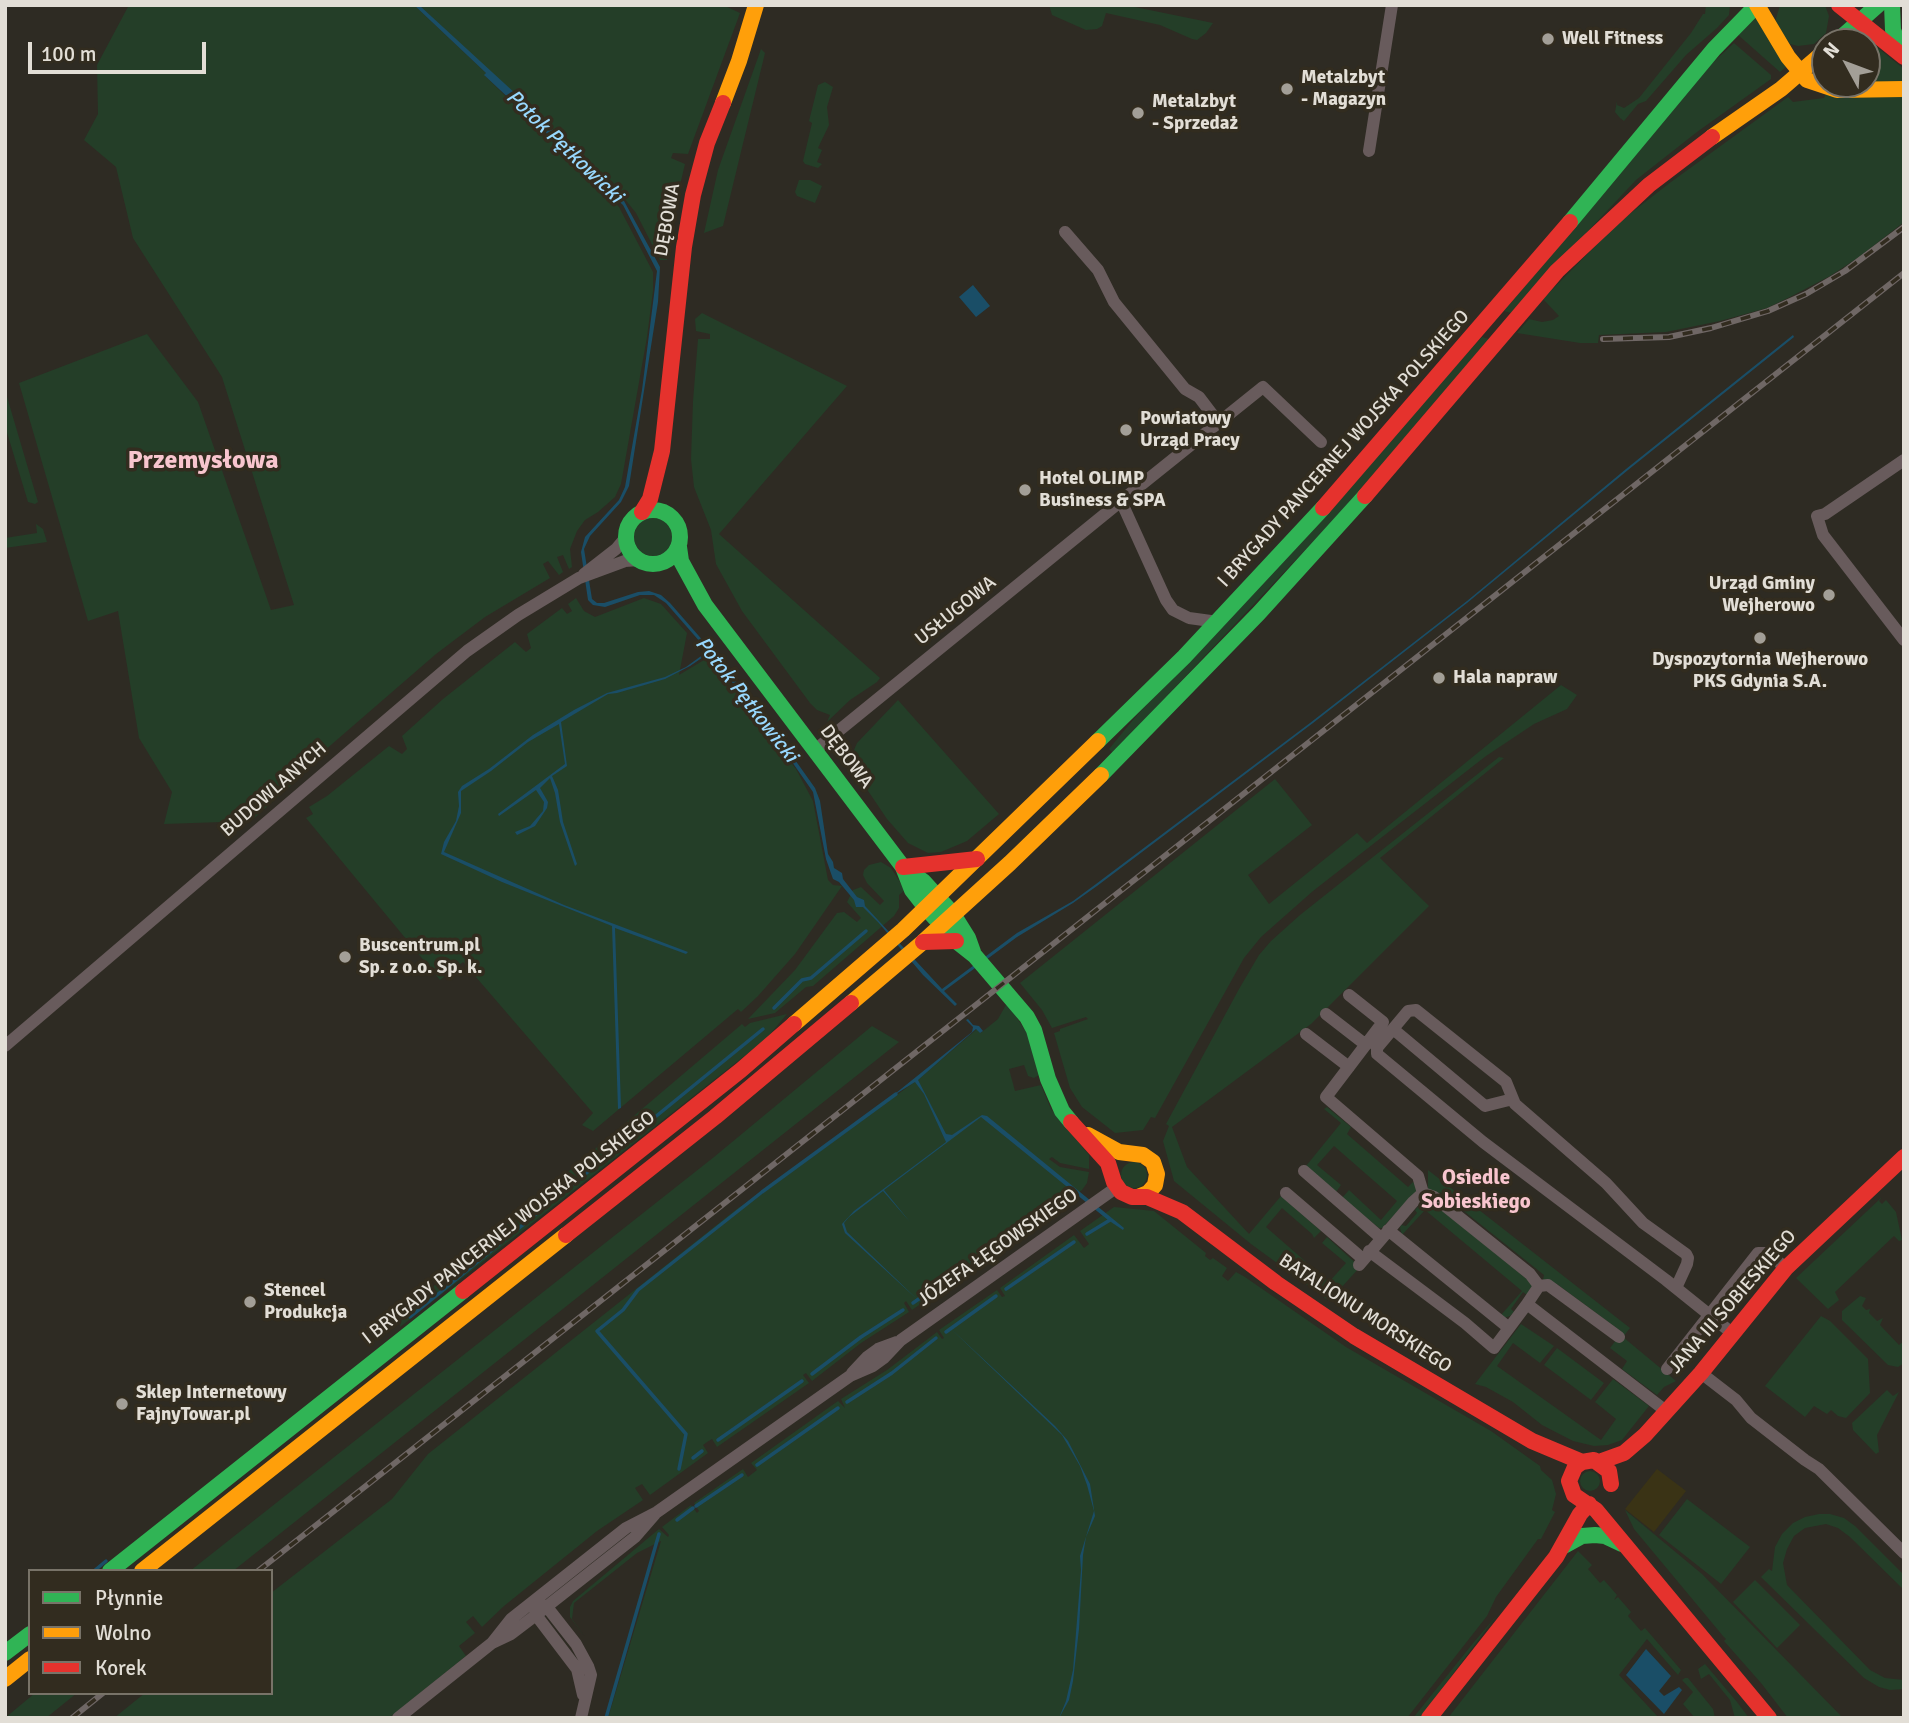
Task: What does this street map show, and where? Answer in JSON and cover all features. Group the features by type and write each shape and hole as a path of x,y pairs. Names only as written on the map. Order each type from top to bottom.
{"main road":[{"name":"DĘBOWA","path":"642,512 648,505 662,452 692,195 707,143 742,52 756,5"},
{"path":"1757,5 1788,57 1800,73 1813,83 1837,90 1904,89"},
{"name":"I BRYGADY PANCERNEJ WOJSKA POLSKIEGO","path":"113,1569 741,1070 931,903 1132,710 1319,513 1475,335 1714,49 1757,5"},
{"path":"1839,5 1904,57"},
{"path":"1852,28 1878,5"},
{"path":"1892,5 1893,30 1904,57"},
{"name":"I BRYGADY PANCERNEJ WOJSKA POLSKIEGO","path":"145,1569 715,1116 923,942 1136,741 1259,613 1366,495 1557,271 1670,168 1775,93 1811,63"},
{"name":"DĘBOWA","path":"662,452 665,500 670,514"},
{"path":"658,510 670,514 680,531 679,547 668,560 656,564 639,559 630,551 626,537 630,522 642,512 658,510"},
{"name":"DĘBOWA","path":"679,547 681,561 705,605 903,867 923,881 931,903"},
{"name":"DĘBOWA","path":"656,564 672,572 685,588 705,605"},
{"path":"903,867 977,859"},
{"path":"931,903 953,914 968,938 975,956"},
{"path":"931,903 941,925 975,956 1027,1017 1039,1044 1054,1096 1062,1111 1108,1163 1115,1181 1126,1195 1148,1193 1156,1180 1153,1162 1143,1155 1119,1152 1081,1131"},
{"path":"923,942 956,941"},
{"path":"1115,1181 1121,1159 1132,1154"},
{"name":"JANA III SOBIESKIEGO","path":"1599,1462 1614,1458 1632,1448 1701,1373 1786,1268 1904,1157"},
{"name":"BATALIONU MORSKIEGO","path":"1156,1180 1174,1198 1182,1212"},
{"name":"BATALIONU MORSKIEGO","path":"1138,1196 1147,1197 1182,1212 1315,1311 1532,1441 1582,1462"},
{"name":"JANA III SOBIESKIEGO","path":"1610,1488 1616,1475 1638,1455 1663,1416"},
{"name":"BATALIONU MORSKIEGO","path":"1532,1441 1545,1457 1563,1472 1570,1485"},
{"path":"1539,1578 1569,1506 1574,1467 1582,1462 1599,1462 1609,1471 1610,1510 1623,1542"},
{"path":"1570,1485 1574,1495 1589,1504 1623,1542 1769,1718"},
{"path":"1429,1718 1562,1547 1580,1514 1610,1488"},
{"path":"1562,1547 1582,1536 1595,1535 1623,1542"},
{"path":"5,1653 28,1636"},
{"path":"5,1679 28,1661"}],"street":[{"path":"1370,151 1392,5"},
{"path":"1065,232 1098,270 1114,302 1185,389 1199,397 1218,422"},
{"name":"USŁUGOWA","path":"815,750 1263,387 1321,442"},
{"path":"1904,460 1825,514 1817,516 1823,535 1904,640"},
{"path":"1121,501 1173,610 1182,616 1218,622"},
{"name":"BUDOWLANYCH","path":"5,1046 450,664 518,615 579,578 616,549 626,537"},
{"name":"BUDOWLANYCH","path":"579,578 625,561 639,559"},
{"path":"1349,995 1383,1023 1326,1097 1418,1175 1427,1194 1530,1274 1539,1286 1552,1287 1619,1337"},
{"path":"1676,1288 1687,1264 1687,1256 1634,1215 1606,1183 1515,1104 1506,1082 1416,1010 1408,1011 1377,1048 1377,1054 1483,1142 1732,1333"},
{"path":"1326,1014 1367,1045"},
{"path":"1393,1029 1485,1106 1513,1099"},
{"path":"1306,1034 1349,1067"},
{"path":"1304,1171 1509,1328"},
{"name":"JÓZEFA ŁĘGOWSKIEGO","path":"398,1718 492,1643 511,1619 626,1528 656,1513 850,1376 873,1366 901,1340 1115,1181"},
{"path":"1286,1194 1364,1259 1465,1323 1494,1348 1539,1286"},
{"path":"1364,1259 1413,1202 1427,1194"},
{"path":"1667,1369 1758,1253 1767,1253 1786,1268"},
{"path":"1527,1304 1663,1416"},
{"path":"1701,1373 1737,1400 1751,1418 1819,1469 1904,1553"},
{"name":"JÓZEFA ŁĘGOWSKIEGO","path":"492,1643 511,1634 547,1607 635,1537 656,1513"},
{"path":"534,1601 547,1607 579,1648 588,1666 591,1675 583,1712"},
{"path":"534,1601 536,1615 577,1669 583,1712"}],"green space":[{"path":"129,5 414,5 619,207 653,272 647,337 621,484 615,497 585,520 577,531 570,549 572,567 569,569 563,555 557,557 563,572 559,575 548,561 543,564 550,578 485,617 436,654 324,751 306,772 251,821 164,824 172,792 139,738 118,611 88,621 19,383 147,334 198,402 271,610 294,605 222,377 133,238 116,167 84,140 98,114 97,65"},
{"path":"419,5 723,5 740,13 688,154 673,153 671,158 685,164 673,215 667,260 660,260 636,213 624,198"},
{"path":"1049,5 1125,5 1213,23 1197,40 1160,25 1106,13 1102,26 1086,30 1052,15"},
{"path":"1706,5 1730,5 1729,15 1686,55 1646,101 1638,104 1624,121 1615,112 1617,101 1617,105 1624,108 1639,98 1705,14"},
{"path":"1780,5 1825,5 1829,16 1827,28 1811,28 1811,44 1798,46 1790,44 1775,22"},
{"path":"1755,16 1786,67 1780,72 1737,34"},
{"path":"1734,43 1771,75 1771,79 1636,180 1511,313 1504,311 1697,77"},
{"path":"761,49 765,53 723,226 704,233 718,170"},
{"path":"1881,50 1904,69 1904,83 1881,84"},
{"path":"825,82 833,87 827,107 829,125 818,148 822,150 817,162 822,164 818,168 803,161 818,85"},
{"path":"1881,94 1904,94 1904,222 1830,276 1767,308 1666,332 1599,335 1598,343 1580,343 1517,333 1529,319 1542,322 1559,316 1543,299 1618,223 1788,97 1793,102 1824,98 1881,98"},
{"path":"799,180 810,180 822,186 815,203 797,196 795,192"},
{"path":"702,313 847,386 719,534 880,678 850,700 827,722 830,715 817,710 810,703 742,611 716,564 711,530 694,487 691,459 698,339 710,339 710,334 696,331 695,319"},
{"path":"1482,337 1489,339 1342,511 1113,753 1109,749 1137,715"},
{"path":"5,390 38,502 35,504 28,502 5,426"},
{"path":"653,518 666,524 672,537 666,550 653,556 640,550 634,537 640,524"},
{"path":"36,524 43,529 47,542 5,548 5,538 37,533"},
{"path":"576,598 584,611 595,617 644,598 661,604 687,633 679,675 709,657 796,769 813,801 828,880 833,885 842,886 795,954 758,996 741,1012 738,1009 593,1131 582,1125 593,1113 463,962 440,980 306,818 313,814 309,807 327,796 389,746 402,754 407,749 402,736 443,699 515,642 526,652 531,648 527,634 562,608 567,614 572,611 568,604"},
{"path":"1561,685 1577,695 1567,709 1534,724 1486,756 1313,891 1261,937 1244,958 1155,1118 1151,1117 1143,1130 1115,1133 1082,1107 1070,1088 1054,1033 1088,1019 1086,1017 1052,1028 1042,1010 1020,983 1275,779 1312,825 1248,875 1269,904 1357,833 1367,843"},
{"path":"898,700 999,814 967,841 941,852 928,853 908,843 887,819 852,767 851,757 857,743"},
{"path":"1499,757 1504,758 1380,858 1429,906 1311,1024 1172,1127 1187,1167 1249,1234 1281,1196 1321,1231 1314,1238 1282,1208 1266,1227 1329,1282 1346,1263 1322,1243 1327,1237 1360,1267 1329,1301 1251,1244 1174,1181 1163,1141 1169,1126 1166,1124 1239,989 1259,955 1271,941"},
{"path":"881,862 891,868 905,890 899,895 899,908 894,916 813,986 806,987 775,1013 748,1019 795,970 837,913 844,912 857,922 861,918 847,902 853,890 861,887 880,905 884,901 863,875 869,865"},
{"path":"1007,1003 1027,1033 1039,1075 1034,1078 1028,1076 1024,1065 1009,1069 1015,1091 1041,1085 1051,1109 1089,1155 1089,1169 1060,1163 1052,1157 1049,1159 1060,1167 1089,1172 1087,1183 1082,1190 972,1268 966,1260 964,1262 969,1270 912,1310 906,1301 904,1303 909,1312 861,1343 812,1381 806,1373 803,1375 809,1383 717,1447 712,1439 707,1442 703,1445 708,1453 650,1495 642,1484 635,1488 643,1500 597,1531 482,1627 473,1616 466,1622 475,1633 459,1646 466,1656 389,1718 114,1718 143,1695 273,1695 273,1591 392,1499 428,1454 738,1208 763,1193 920,1078 977,1029 980,1033 998,1019"},
{"path":"787,1014 766,1039 400,1327 401,1318 409,1307 742,1024 745,1027 750,1023"},
{"path":"872,1026 899,1042 236,1569 193,1569 714,1157"},
{"path":"1327,1107 1351,1127 1347,1134 1408,1187 1413,1182 1417,1186 1416,1192 1382,1228 1342,1198 1349,1190 1381,1220 1397,1201 1334,1146 1317,1165 1341,1185 1336,1192 1306,1166 1341,1123 1324,1109"},
{"path":"1134,1162 1143,1166 1147,1175 1143,1184 1134,1188 1125,1184 1121,1175 1125,1166"},
{"path":"1428,1170 1630,1328 1623,1337 1676,1381 1664,1387 1657,1395 1622,1369 1627,1361 1610,1348 1622,1332 1557,1284 1543,1280 1544,1275 1440,1192 1436,1197 1428,1189"},
{"path":"1882,1197 1879,1201 1882,1204 1886,1200 1896,1212 1902,1240 1899,1241 1894,1236 1835,1292 1839,1300 1828,1309 1796,1278"},
{"path":"1424,1200 1429,1200 1533,1284 1527,1295 1523,1292 1511,1309 1514,1312 1510,1316 1504,1318 1501,1315 1522,1291 1425,1210 1402,1235 1401,1225 1406,1226"},
{"path":"1114,1207 1154,1211 1206,1253 1205,1256 1210,1260 1213,1258 1227,1268 1222,1276 1228,1281 1236,1272 1245,1277 1346,1347 1491,1431 1540,1466 1552,1480 1556,1494 1552,1510 1555,1512 1541,1539 1538,1539 1496,1597 1487,1616 1407,1718 608,1718 661,1541 637,1553 574,1603 572,1619 585,1637 570,1617 573,1601 659,1529 668,1537 662,1527 691,1505 697,1513 699,1511 694,1503 743,1469 748,1477 757,1470 751,1463 838,1401 845,1408 841,1399 887,1370 937,1332 944,1338 939,1330 997,1290 1002,1297 1005,1296 1000,1288 1074,1235 1084,1248 1089,1244 1080,1231"},
{"path":"1860,1296 1866,1298 1862,1306 1866,1310 1870,1309 1869,1313 1877,1321 1883,1318 1880,1325 1899,1345 1904,1341 1904,1363 1898,1367 1888,1365 1842,1320 1842,1311"},
{"path":"1821,1316 1830,1321 1868,1359 1870,1393 1846,1418 1831,1410 1827,1414 1814,1406 1805,1417 1765,1386"},
{"path":"1521,1324 1554,1346 1540,1363 1513,1343 1497,1366 1601,1440 1616,1419 1595,1402 1613,1379 1649,1406 1622,1440 1594,1446 1573,1441 1542,1425 1513,1402 1475,1384"},
{"path":"1557,1348 1604,1383 1591,1400 1544,1365"},
{"path":"1887,1390 1893,1396 1899,1392 1877,1435 1879,1452 1876,1454 1853,1430 1852,1423"},
{"path":"1586,1471 1594,1471 1600,1481 1594,1491 1586,1491 1580,1485 1580,1477"},
{"path":"1687,1499 1750,1547 1721,1584 1659,1535"},
{"path":"1625,1510 1702,1574 1843,1718 1788,1718 1634,1529"},
{"path":"1819,1514 1844,1518 1855,1526 1904,1575 1904,1590 1850,1537 1838,1528 1826,1524 1805,1528 1794,1536 1783,1563 1787,1585 1870,1670 1885,1678 1904,1680 1904,1689 1890,1690 1879,1687 1864,1678 1761,1577 1769,1569 1772,1571 1775,1547 1782,1534 1793,1523"},
{"path":"1578,1551 1592,1565 1588,1569 1600,1583 1604,1580 1617,1595 1614,1600 1618,1597 1631,1612 1628,1616 1641,1631 1645,1628 1681,1670 1678,1675 1647,1639 1619,1675 1659,1718 1448,1718"},
{"path":"1755,1580 1800,1625 1777,1648 1733,1602"},
{"path":"1498,1614 1420,1718 1413,1718 1474,1642"},
{"path":"1705,1664 1749,1718 1735,1718 1730,1700 1709,1674 1701,1679 1698,1669"},
{"path":"1688,1678 1713,1709 1715,1718 1695,1718 1683,1704 1693,1692 1682,1680"},
{"path":"33,1695 75,1695 46,1718 5,1718"}],"sand":[{"path":"1657,1469 1686,1491 1654,1532 1625,1509"}],"water":[{"name":"Potok Pętkowicki","path":"414,5 419,5 529,106 624,201 660,267 658,302 629,486 621,502 590,536 584,549 592,599 597,603 604,603 649,591 661,595 670,603 766,719 815,788 820,801 828,854 834,868 842,873 843,879 857,897 864,900 865,906 942,989 1017,933 1073,901 1310,723 1467,601 1626,469 1793,335 1794,337 1467,603 1313,723 1097,886 1017,937 944,991 957,1004 955,1006 923,975 863,907 856,907 854,900 839,882 833,879 826,859 813,792 769,729 709,653 690,666 665,679 608,694 561,722 567,766 552,776 577,864 575,866 560,822 550,778 540,788 548,802 535,826 517,835 515,832 530,826 543,811 544,802 536,790 499,816 498,814 565,764 559,724 528,742 461,791 461,813 444,852 564,905 688,952 686,954 615,928 621,1108 618,1109 612,926 502,882 441,854 444,842 456,821 458,792 462,786 533,735 574,710 607,693 665,677 686,667 708,651 666,603 654,595 640,595 605,607 593,605 588,600 581,552 585,537 619,500 625,487 642,390 657,271 623,205 484,75 486,73"},
{"path":"973,285 990,306 976,317 959,297"},
{"path":"966,1020 983,1031 980,1033 976,1029 918,1080 946,1134 952,1135 982,1115 987,1116 1124,1228 1123,1230 1108,1220 981,1117 884,1190 910,1222 883,1191 844,1223 847,1232 919,1301 845,1233 842,1224 854,1211 946,1142 924,1094 915,1082 891,1097 972,1032 973,1027"},
{"path":"949,1327 1055,1426 1068,1441 1090,1484 1095,1516 1086,1537 1083,1555 1073,1681 1069,1700 1059,1718 1073,1670 1080,1556 1094,1511 1087,1485 1080,1466 1062,1435"},
{"path":"1646,1649 1671,1676 1659,1691 1664,1696 1679,1687 1682,1690 1664,1714 1626,1675"}],"waterway":[{"path":"774,1008 802,980 811,978 866,931"},
{"path":"410,1317 763,1029"},
{"path":"679,1469 686,1434 597,1331 623,1310 638,1290 762,1192 896,1094"},
{"path":"972,1261 1072,1188"},
{"path":"1087,1234 1110,1220"},
{"path":"1006,1289 1074,1242"},
{"path":"913,1303 963,1268"},
{"path":"946,1332 996,1296"},
{"path":"812,1374 903,1310"},
{"path":"847,1402 892,1373 936,1338"},
{"path":"718,1440 802,1381"},
{"path":"757,1465 838,1408"},
{"path":"693,1458 702,1451"},
{"path":"696,1506 742,1475"},
{"path":"677,1520 693,1508"},
{"path":"606,1718 659,1534"},
{"path":"96,1569 106,1561"}],"railway":[{"path":"1603,339 1669,337 1768,311 1806,294 1845,271 1904,227"},
{"path":"261,1569 1904,273"},
{"path":"72,1718 101,1695"}],"traffic: fast":[{"path":"1570,222 1714,49 1757,5"},
{"path":"1852,28 1878,5"},
{"path":"1892,5 1893,30 1904,56"},
{"path":"1101,775 1259,613 1365,496"},
{"path":"1098,741 1184,657 1323,508"},
{"path":"658,510 668,514 676,522 680,537 676,552 668,560 648,564 638,560 630,552 626,532 630,522 638,514 658,510"},
{"path":"679,547 681,561 705,605 903,867 923,881 953,914 973,952"},
{"path":"903,867 912,890 926,908 956,941 975,956 1027,1017 1034,1030 1048,1079 1062,1111 1071,1122"},
{"path":"113,1569 463,1291"},
{"path":"1562,1547 1582,1536 1595,1535 1605,1536 1622,1544"},
{"path":"5,1653 28,1636"}],"traffic: slow":[{"path":"723,103 756,5"},
{"path":"1757,5 1788,57 1807,80 1837,90 1904,89"},
{"path":"1712,137 1781,89 1811,63"},
{"path":"794,1024 903,930 1098,741"},
{"path":"851,1003 1010,863 1101,775"},
{"path":"1088,1135 1119,1152 1143,1155 1153,1162 1157,1174 1155,1185 1148,1193 1138,1197"},
{"path":"145,1569 566,1235"},
{"path":"5,1679 28,1661"}],"traffic: jam":[{"path":"1839,5 1904,57"},
{"path":"642,512 650,499 662,451 684,247 693,195 707,143 723,103"},
{"path":"1365,496 1557,271 1649,185 1712,137"},
{"path":"1323,508 1570,222"},
{"path":"903,867 977,859"},
{"path":"923,942 956,941"},
{"path":"566,1235 715,1117 851,1003"},
{"path":"463,1291 741,1070 794,1024"},
{"path":"1071,1122 1108,1163 1114,1182 1121,1192 1132,1197 1147,1197 1182,1212 1276,1283 1354,1336 1532,1441 1582,1462"},
{"path":"1599,1462 1624,1453 1645,1435 1701,1373 1786,1268 1904,1157"},
{"path":"1611,1484 1609,1471 1594,1460 1582,1462 1575,1467 1569,1481 1574,1495 1596,1510 1769,1718"},
{"path":"1429,1718 1556,1557 1580,1514 1589,1504"}],"place":[{"name":"Well Fitness","path":"1548,39"},
{"name":"Metalzbyt - Magazyn","path":"1287,89"},
{"name":"Metalzbyt - Sprzedaż","path":"1138,113"},
{"name":"Powiatowy Urząd Pracy","path":"1126,430"},
{"name":"Hotel OLIMP Business & SPA","path":"1025,490"},
{"name":"Urząd Gminy Wejherowo","path":"1829,595"},
{"name":"Dyspozytornia Wejherowo PKS Gdynia S.A.","path":"1760,638"},
{"name":"Hala napraw","path":"1439,678"},
{"name":"Buscentrum.pl Sp. z o.o. Sp. k.","path":"345,957"},
{"name":"Stencel Produkcja","path":"250,1302"},
{"name":"Sklep Internetowy FajnyTowar.pl","path":"122,1404"}],"district":[{"name":"Przemysłowa","path":"203,461"},
{"name":"Osiedle Sobieskiego","path":"1476,1190"}]}
